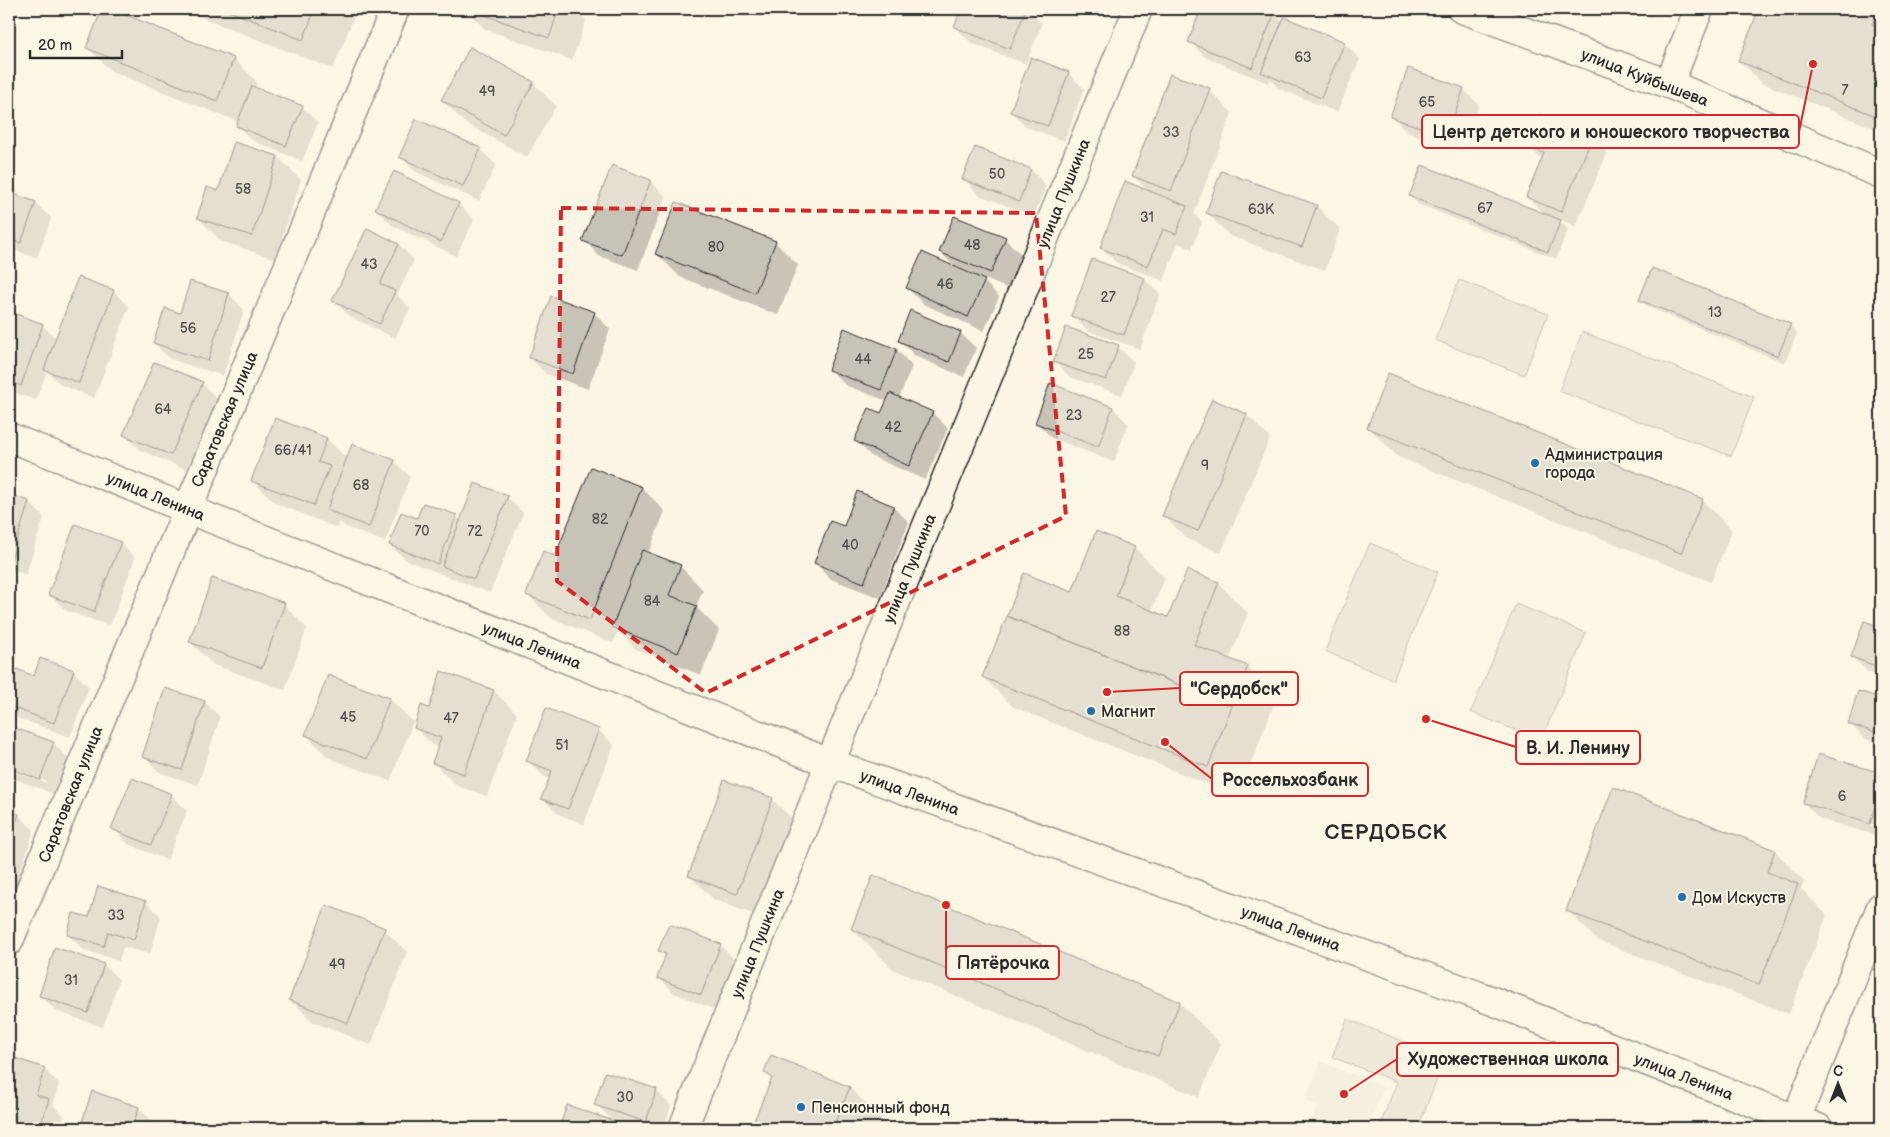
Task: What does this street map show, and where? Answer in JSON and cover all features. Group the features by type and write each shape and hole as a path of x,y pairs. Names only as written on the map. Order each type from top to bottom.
{"street":[{"name":"Саратовская улица","path":"9,941 395,9"},
{"name":"улица Пушкина","path":"683,1128 1138,9"},
{"name":"улица Куйбышева","path":"1462,9 1669,84 1881,174"},
{"path":"1669,84 1699,9"},
{"name":"улица Ленина","path":"9,436 187,509 830,763 1477,995 1807,1124"},
{"path":"1807,1124 1881,907"}],"highlighted area":[{"path":"561,208 1036,213 1066,516 706,693 557,581"}],"shaded area":[{"path":"1459,280 1548,314 1524,375 1435,340"},
{"path":"1582,332 1754,397 1731,456 1559,391"},
{"path":"1370,543 1438,572 1393,680 1325,651"},
{"path":"1516,604 1586,633 1541,741 1471,712"},
{"path":"1347,1019 1445,1058 1418,1128 1379,1128 1397,1082 1332,1057"},
{"path":"1321,1062 1384,1087 1367,1128 1309,1128 1318,1106 1305,1100"}],"building":[{"path":"102,9 111,9 234,58 217,101 86,48"},
{"path":"224,9 315,9 303,40"},
{"path":"468,9 559,9 549,38"},
{"path":"961,9 1026,9 1010,49 954,27"},
{"path":"1201,9 1266,9 1275,12 1252,68 1188,42"},
{"path":"1759,9 1878,9 1872,24 1881,28 1881,118 1738,61"},
{"path":"1284,17 1345,42 1321,98 1261,72"},
{"path":"470,47 534,82 504,135 441,100"},
{"path":"1031,57 1069,72 1048,126 1010,112"},
{"path":"1408,68 1464,88 1447,136 1390,117"},
{"path":"1170,74 1210,88 1171,191 1132,176"},
{"path":"252,86 303,106 286,146 236,126"},
{"path":"1539,114 1593,136 1561,212 1526,197 1544,153 1526,146"},
{"path":"416,119 481,148 463,186 399,157"},
{"path":"234,142 278,156 252,236 197,218 207,187 218,191"},
{"path":"975,147 1031,169 1019,202 962,179"},
{"path":"612,165 651,180 622,255 582,241"},
{"path":"1422,165 1561,220 1548,252 1409,196"},
{"path":"394,171 459,203 441,242 375,209"},
{"path":"1221,171 1317,205 1302,247 1206,213"},
{"path":"1125,181 1187,206 1176,234 1163,229 1148,266 1100,248"},
{"path":"9,192 36,202 21,243 9,239"},
{"path":"676,202 776,241 755,293 655,254"},
{"path":"954,216 1006,237 991,273 939,252"},
{"path":"367,228 399,244 380,284 395,291 380,324 332,301"},
{"path":"922,252 985,280 968,317 906,288"},
{"path":"1092,259 1145,278 1124,335 1071,316"},
{"path":"1652,268 1791,324 1778,356 1639,300"},
{"path":"78,277 114,290 79,383 44,370"},
{"path":"190,281 229,293 208,361 153,343 165,308 180,313"},
{"path":"551,296 595,312 573,374 529,358"},
{"path":"910,310 961,332 949,362 898,341"},
{"path":"11,312 43,324 21,386 9,381 9,317"},
{"path":"1066,327 1119,345 1106,380 1053,362"},
{"path":"844,328 897,349 881,390 828,370"},
{"path":"154,362 203,382 171,455 123,435"},
{"name":"Администрация города","path":"1388,373 1703,499 1681,553 1367,428"},
{"path":"1050,383 1113,407 1098,447 1035,423"},
{"path":"890,393 933,412 909,466 854,441 869,408 881,413"},
{"path":"1212,399 1247,414 1198,531 1162,516"},
{"path":"275,418 327,438 318,462 330,466 314,505 251,481"},
{"path":"352,444 395,460 369,527 327,510"},
{"path":"591,467 642,487 590,620 526,595 543,551 555,556"},
{"path":"475,483 508,496 474,579 442,566"},
{"path":"857,491 894,506 864,583 814,563 830,521 844,526"},
{"path":"9,494 29,501 11,560 9,559"},
{"path":"423,503 457,515 438,564 389,545 401,512 417,518"},
{"path":"75,524 121,542 94,612 48,595"},
{"path":"1096,531 1135,547 1116,596 1168,617 1187,570 1219,582 1194,645 1248,666 1232,706 1007,616 1024,573 1072,592"},
{"path":"642,550 681,565 669,595 697,606 678,653 612,627"},
{"path":"212,578 285,603 262,668 189,642"},
{"path":"1007,616 1232,706 1208,767 982,677"},
{"path":"1864,621 1881,627 1881,668 1851,657"},
{"path":"40,658 74,670 54,723 9,706 9,666 34,676"},
{"path":"441,671 494,690 464,774 432,763 441,738 414,728 421,705 429,708"},
{"path":"328,675 390,698 367,759 305,735"},
{"path":"165,688 205,701 182,770 142,757"},
{"path":"1858,691 1881,698 1881,734 1848,724"},
{"path":"546,708 599,729 568,809 541,799 552,771 526,761"},
{"path":"9,726 54,742 40,780 9,768"},
{"path":"1818,754 1881,773 1881,788 1870,824 1803,803"},
{"path":"132,778 172,794 151,845 111,829"},
{"path":"724,780 773,798 737,894 688,876"},
{"name":"Дом Искуств","path":"1613,787 1775,850 1767,872 1798,884 1759,985 1566,911"},
{"path":"9,810 19,814 9,844"},
{"path":"873,875 1180,1002 1158,1056 851,929"},
{"path":"98,886 146,901 134,940 108,932 104,946 67,935 73,913 89,917"},
{"path":"326,905 385,928 348,1023 289,1000"},
{"path":"669,924 721,944 701,995 657,978 666,954 658,951"},
{"path":"55,947 104,964 88,1013 39,996"},
{"name":"Пенсионный фонд","path":"771,1055 850,1087 833,1128 751,1128 772,1078 764,1072"},
{"path":"9,1056 45,1068 36,1095 49,1099 40,1128 9,1128"},
{"path":"605,1072 657,1089 646,1122 594,1105"},
{"path":"92,1091 139,1107 132,1128 80,1128"},
{"path":"567,1105 634,1128 559,1128"}],"place":[{"name":"Центр детского и юношеского творчества","path":"1813,64"},
{"name":"Администрация города","path":"1535,463"},
{"name":"\"Сердобск\"","path":"1107,692"},
{"name":"Магнит","path":"1091,711"},
{"name":"В. И. Ленину","path":"1426,719"},
{"name":"Россельхозбанк","path":"1165,742"},
{"name":"Дом Искуств","path":"1682,897"},
{"name":"Пятёрочка","path":"946,905"},
{"name":"Художественная школа","path":"1344,1094"},
{"name":"Пенсионный фонд","path":"801,1107"}],"district":[{"name":"СЕРДОБСК","path":"1386,832"}]}
